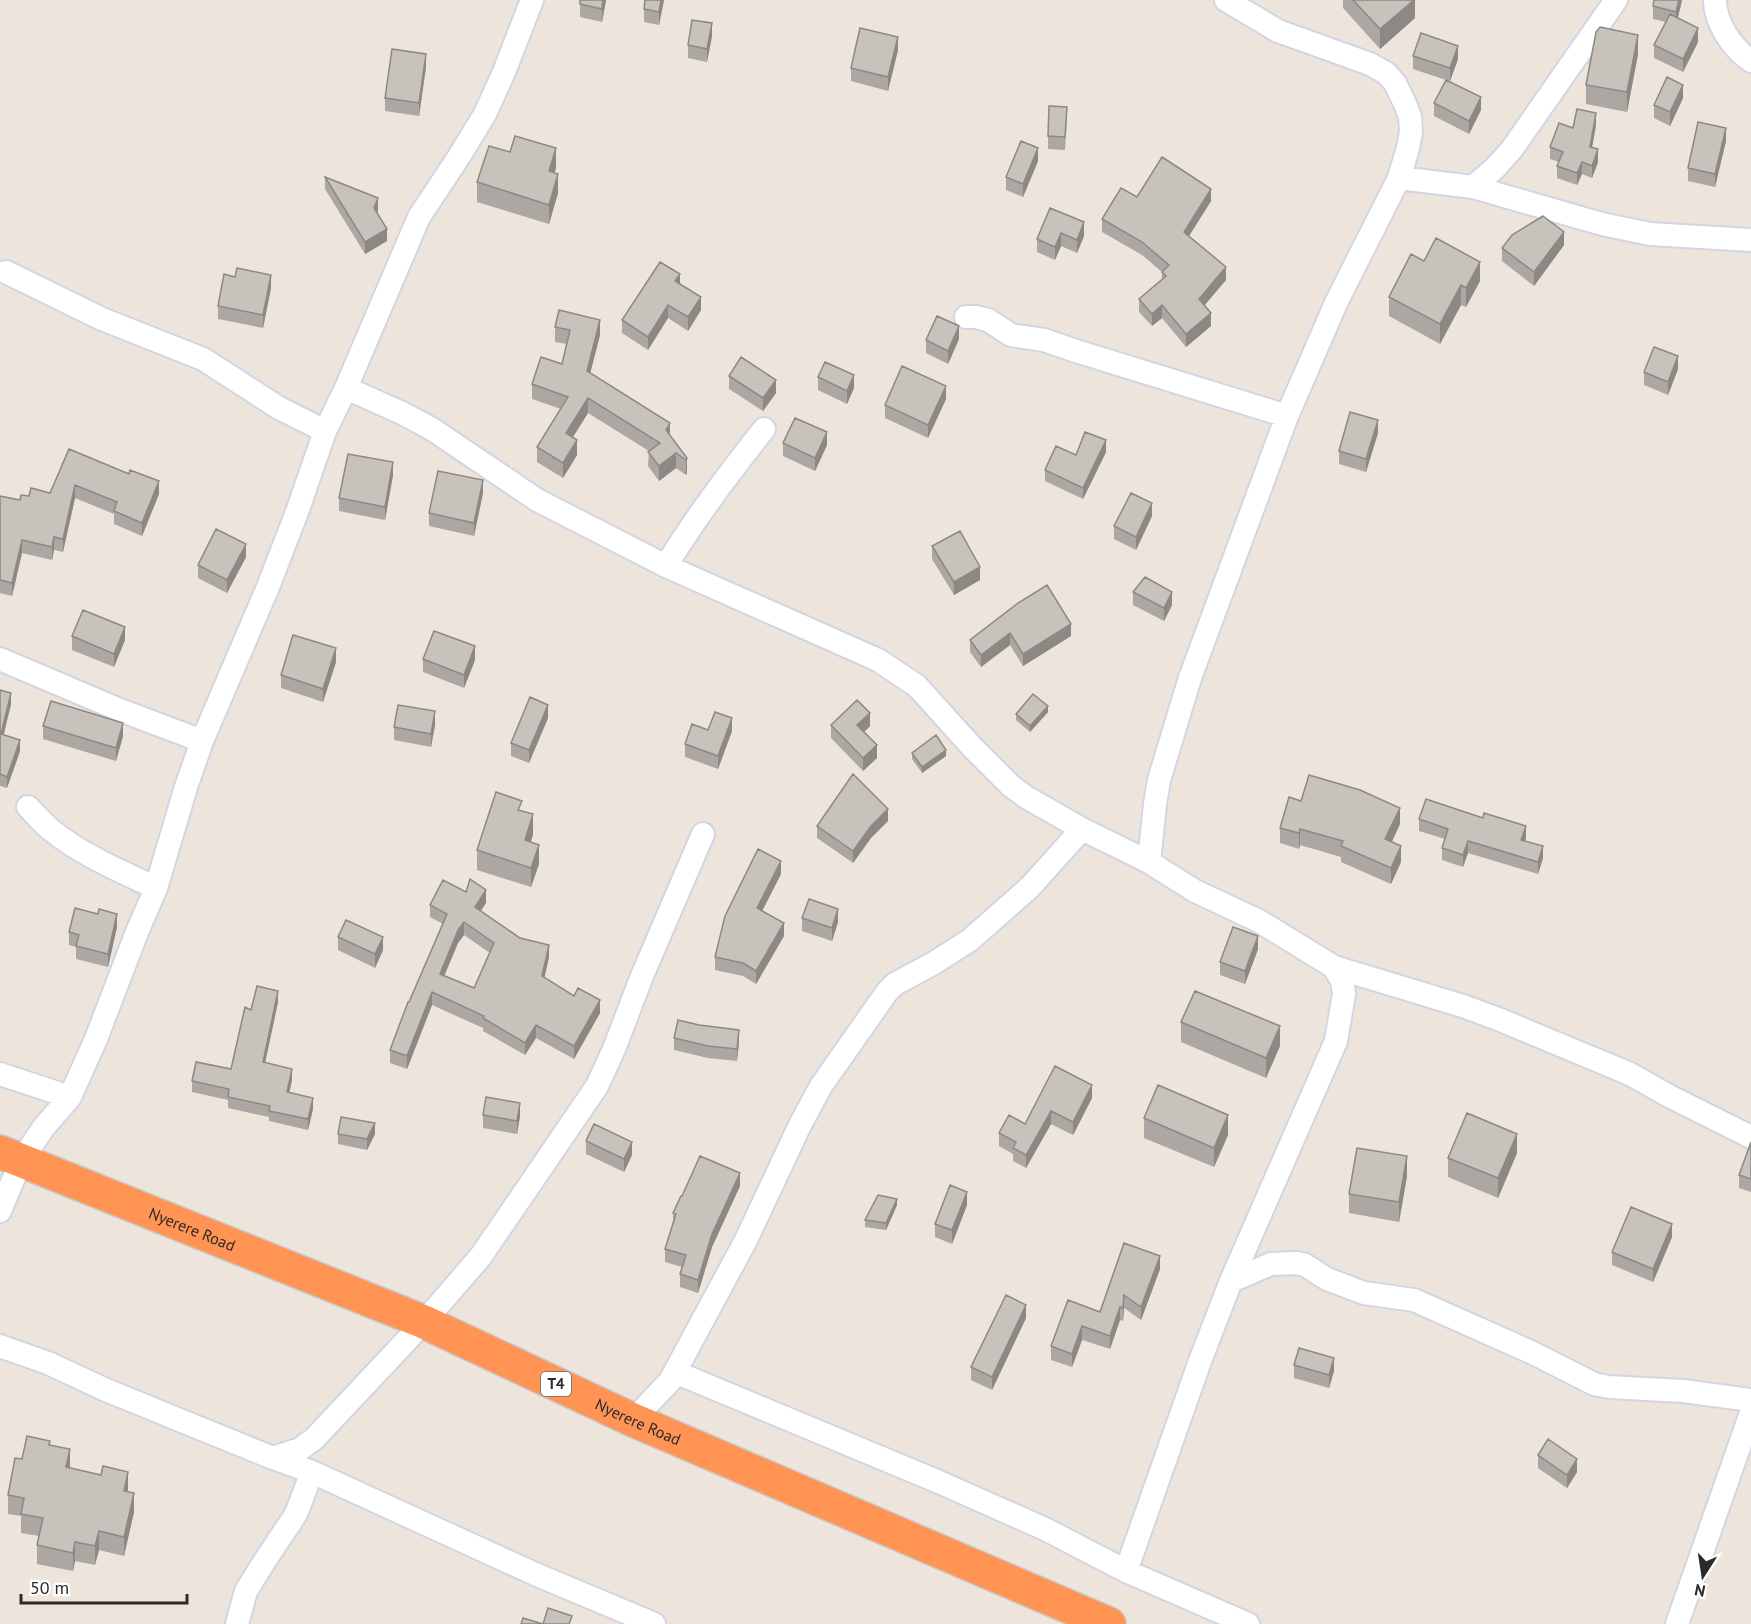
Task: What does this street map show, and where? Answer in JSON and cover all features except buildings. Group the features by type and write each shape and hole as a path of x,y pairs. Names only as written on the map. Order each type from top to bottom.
{"highway":[{"name":"Nyerere Road","path":"10,1157 424,1322 633,1420 1109,1624"}],"street":[{"path":"0,1211 10,1157 44,1127 70,1097 96,1040 156,888 202,741 268,587 325,431 346,388 419,217 484,114 504,72 532,0"},
{"path":"1149,862 1159,780 1187,688 1287,416 1336,303 1399,178 1411,132 1410,117 1395,83 1386,73 1370,64 1278,31 1226,0"},
{"path":"1473,187 1512,149 1616,0"},
{"path":"1715,0 1721,27 1740,53 1751,61"},
{"path":"1399,178 1473,187 1602,224 1650,234 1751,240"},
{"path":"6,272 102,319 203,359 279,408 325,431"},
{"path":"966,317 988,320 1015,336 1044,340 1287,416"},
{"path":"346,388 412,418 537,500 666,566 859,651 895,670 917,687 972,747 1011,786 1026,797 1082,829 1149,862 1195,891 1258,921 1334,967 1463,1006 1498,1019 1630,1074 1751,1137"},
{"path":"666,566 688,530 764,429"},
{"path":"0,659 120,710 202,741"},
{"path":"28,807 50,829 75,847 108,866 156,888"},
{"path":"633,1420 670,1382 746,1240 800,1125 821,1086 881,1000 896,984 970,940 994,920 1030,887 1082,829"},
{"path":"273,1458 300,1449 314,1439 424,1322 481,1256 597,1086 703,834"},
{"path":"1126,1571 1200,1361 1231,1281 1336,1041 1344,994 1342,981 1334,967"},
{"path":"0,1074 70,1097"},
{"path":"1231,1281 1271,1264 1297,1263 1328,1279 1364,1293 1414,1300 1594,1383 1751,1400"},
{"path":"0,1346 48,1363 106,1390 312,1472 643,1622"},
{"path":"675,1372 950,1487 1045,1529 1126,1571 1248,1624"},
{"path":"1677,1624 1751,1413"},
{"path":"237,1624 246,1591 296,1514 312,1472"}]}
